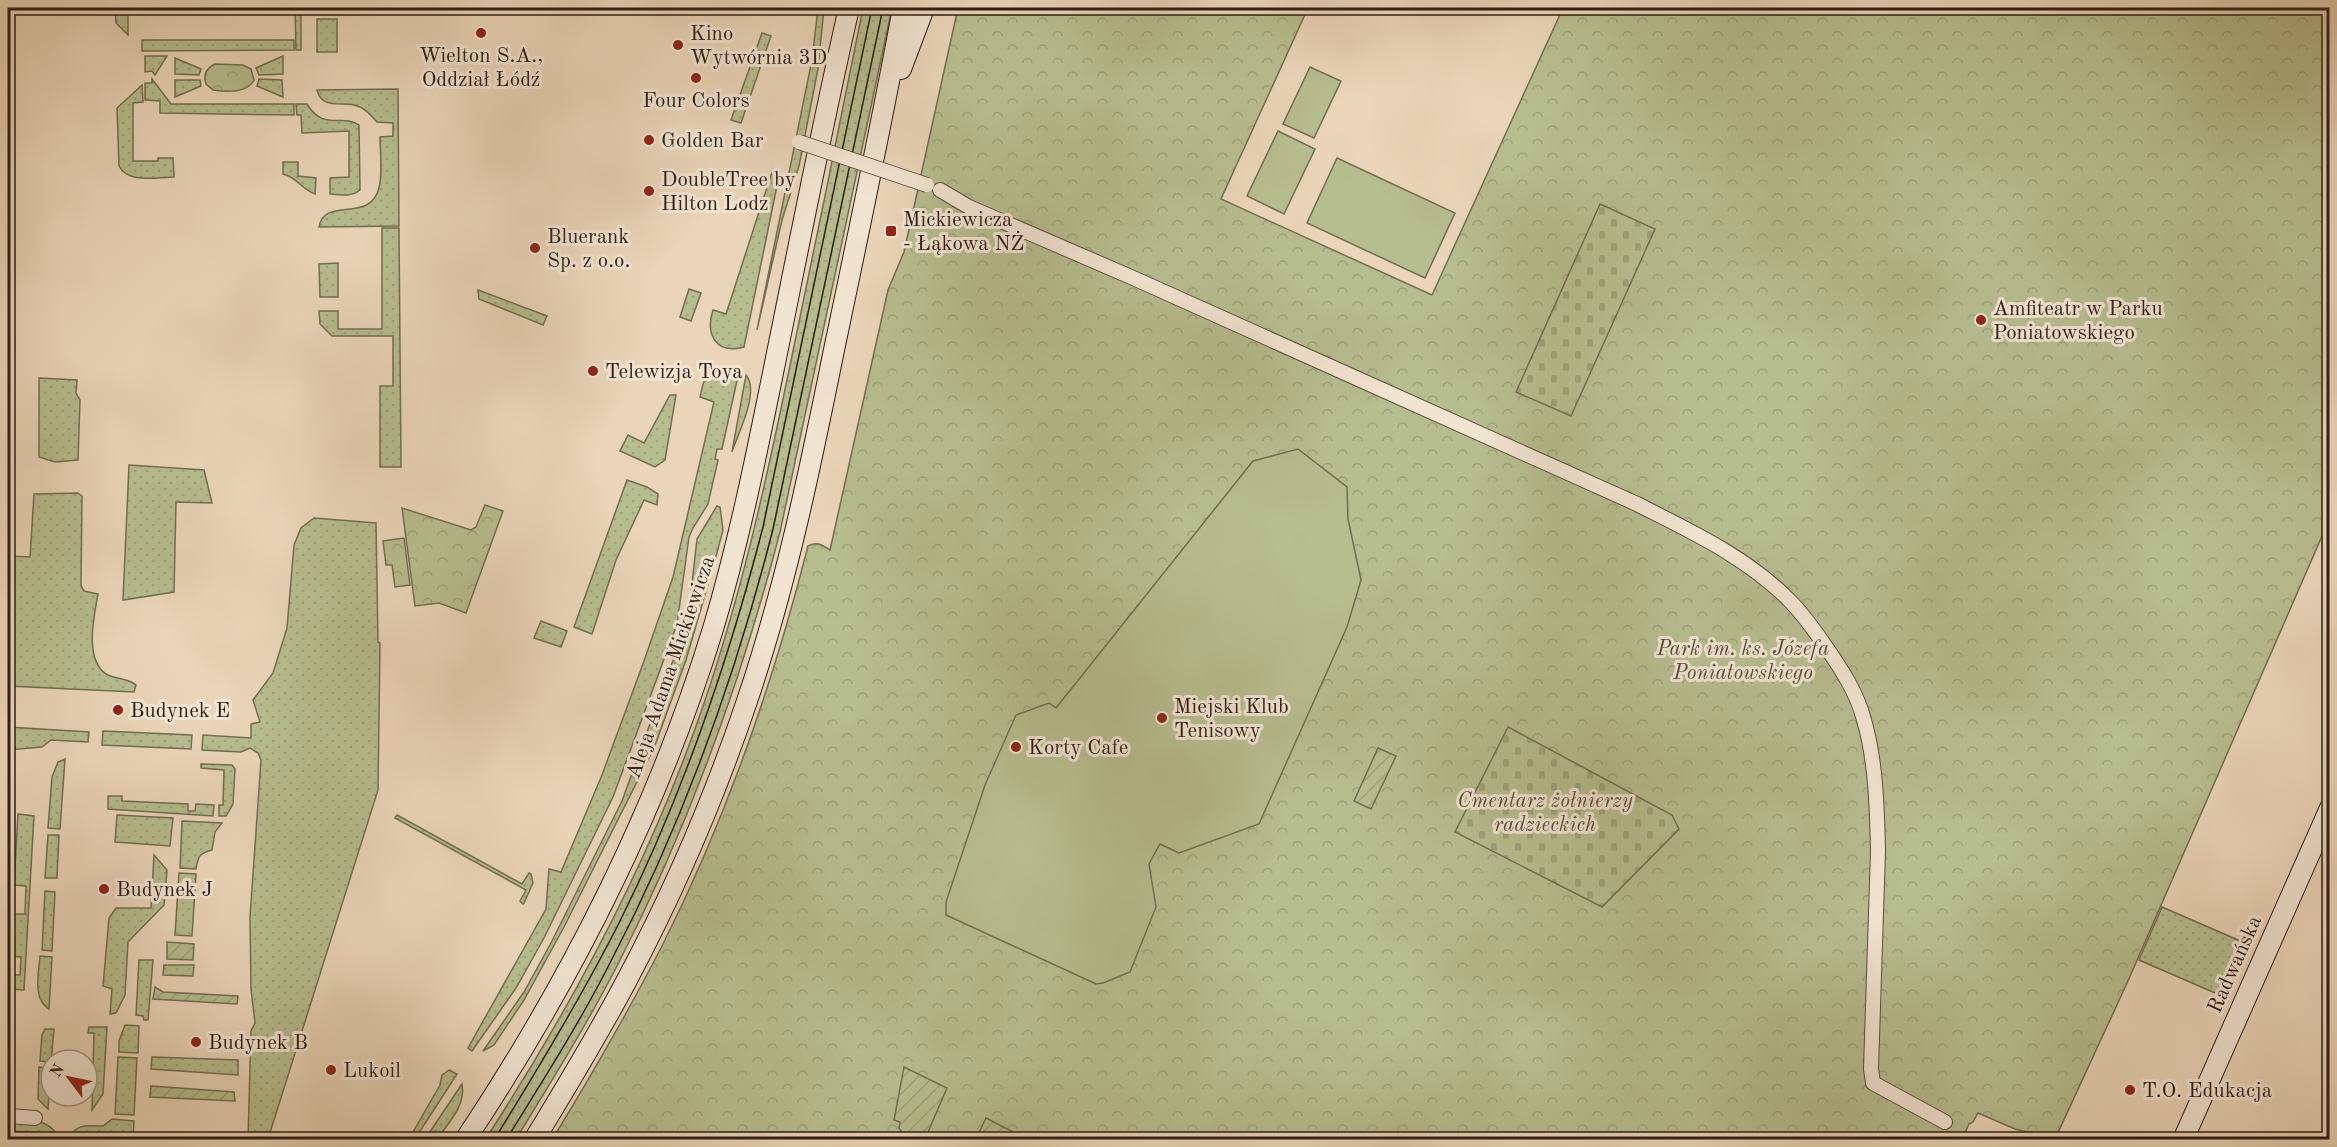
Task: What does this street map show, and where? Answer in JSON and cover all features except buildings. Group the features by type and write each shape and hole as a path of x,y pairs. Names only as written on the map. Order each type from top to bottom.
{"main road":[{"name":"Aleja Adama Mickiewicza","path":"829,100 836,8"},
{"name":"Aleja Adama Mickiewicza","path":"465,1140 531,1037 604,903 651,800 701,666 743,516 849,8"},
{"path":"534,1140 598,1033 649,937 702,819 747,700 793,543 884,114 903,8"},
{"path":"884,114 924,8"},
{"name":"Radwańska","path":"2183,1140 2330,808"}],"street":[{"path":"800,142 927,185"},
{"path":"940,190 969,207 1637,504 1715,544 1771,583 1805,618 1845,675 1864,720 1877,815 1878,851 1871,1070 1873,1083 1945,1122"},
{"path":"8,1116 35,1118"}],"green space":[{"path":"115,8 128,8 128,35 116,23"},
{"path":"295,8 301,8 301,50 296,50"},
{"path":"818,8 824,8 818,69 799,166 782,220 757,330 812,60"},
{"path":"863,8 892,8 780,532 730,699 667,861 643,914 593,1010 516,1139 485,1140 547,1041 629,887 675,781 712,680 739,587 773,446"},
{"name":"Park im. ks. Józefa Poniatowskiego","path":"958,8 1308,8 1221,199 1432,295 1563,8 2329,8 2329,520 2128,981 2055,1139 2015,1129 1978,1113 1973,1122 1969,1124 1962,1140 552,1140 649,971 707,849 763,700 808,546 817,544 830,550 888,290 904,252"},
{"path":"317,19 337,19 337,52 317,52"},
{"path":"762,33 771,36 741,123 731,120"},
{"path":"142,40 294,40 294,50 142,51"},
{"path":"145,56 167,56 155,75 152,71 145,72"},
{"path":"283,56 283,74 259,75 256,68"},
{"path":"175,58 201,69 199,75 175,74"},
{"path":"215,64 243,65 251,69 254,80 251,85 241,90 213,90 206,84 205,75"},
{"path":"1310,67 1341,81 1314,138 1283,124"},
{"path":"152,79 171,104 294,104 294,115 160,113 160,101 145,100 145,83 152,83"},
{"path":"259,79 282,80 283,97 257,86"},
{"path":"175,80 200,80 201,86 175,97"},
{"path":"142,85 143,102 133,103 133,161 158,161 158,158 173,158 174,177 136,177 123,172 119,166 117,108"},
{"path":"398,89 399,226 319,227 323,218 329,213 367,205 374,199 381,176 380,137 393,136 393,123 377,122 367,111 358,106 327,102 319,96 317,90"},
{"path":"296,104 307,104 313,112 326,120 353,122 359,125 360,190 350,195 330,194 330,178 349,177 349,131 302,133 301,115 297,115"},
{"path":"1278,131 1315,149 1284,214 1247,196"},
{"path":"1337,158 1455,213 1425,278 1307,223"},
{"path":"283,162 298,162 298,176 316,178 315,194 283,174"},
{"path":"773,169 779,176 744,347 726,348 715,341 712,334 713,310 726,314"},
{"path":"1600,204 1655,229 1571,416 1516,392"},
{"path":"382,228 399,228 401,467 380,467 380,386 393,386 393,336 332,336 320,324 319,311 338,311 338,329 382,329"},
{"path":"338,263 338,297 320,297 319,264"},
{"path":"689,289 701,293 691,321 680,317"},
{"path":"478,290 547,316 543,325 479,299"},
{"path":"711,368 738,376 722,449 717,449 715,459 718,460 708,504 689,537 677,624 613,797 544,938 516,988 472,1051 468,1048 546,909 549,869 561,872 602,775 644,661 673,577 714,402 700,397 703,384"},
{"path":"746,375 750,382 751,392 743,424 732,452"},
{"path":"39,378 77,380 76,393 80,400 78,460 55,462 39,457"},
{"path":"670,395 676,395 665,460 655,467 620,451 628,435 644,443"},
{"name":"Miejski Klub Tenisowy","path":"1298,449 1347,487 1348,519 1361,580 1347,627 1259,824 1179,853 1160,844 1149,864 1156,907 1130,972 1103,983 1096,984 946,915 946,902 985,785 1016,715 1049,703 1056,708 1253,461"},
{"path":"129,465 204,470 212,503 176,502 174,592 123,600"},
{"path":"627,480 647,487 658,494 657,505 644,500 616,560 592,634 574,627"},
{"path":"78,493 82,496 81,586 84,591 98,594 92,637 95,658 99,667 106,674 136,685 134,692 8,686 8,556 30,557 34,494"},
{"path":"485,505 503,511 466,613 439,603 415,606 402,508 471,530 476,527"},
{"path":"717,506 720,507 723,530 686,660 654,748 564,927 524,1000 494,1045 483,1051 524,992 622,801 688,619 697,539"},
{"path":"314,518 376,523 378,642 380,643 378,790 268,1139 248,1139 251,1031 255,1023 251,989 250,917 261,760 258,753 250,748 241,752 202,750 203,735 251,738 251,724 260,722 253,700 273,673 287,628 294,545 301,528"},
{"path":"404,538 410,585 395,587 392,565 386,565 383,541"},
{"path":"541,621 567,631 561,647 534,638"},
{"path":"8,727 89,732 88,742 51,740 42,747 8,750"},
{"name":"Cmentarz żołnierzy radzieckich","path":"1508,727 1672,815 1679,829 1602,907 1455,832"},
{"path":"103,731 192,735 191,749 102,745"},
{"path":"1378,748 1396,756 1371,809 1354,801"},
{"path":"65,759 60,829 48,828 52,777 58,762"},
{"path":"201,764 232,765 235,769 233,804 226,816 219,816 219,805 223,805 224,770 201,768"},
{"path":"108,796 122,796 122,801 188,804 188,811 195,811 196,804 214,805 213,816 108,809"},
{"path":"18,814 34,816 24,990 8,989 8,975 20,975 21,957 9,956 11,914 25,914 26,886 14,885"},
{"path":"117,815 173,818 170,846 115,842"},
{"path":"397,815 522,884 529,873 531,874 533,883 524,903 520,901 526,890 395,818"},
{"path":"182,821 222,823 215,832 212,850 200,856 196,869 180,868"},
{"path":"48,835 59,835 57,878 45,878"},
{"path":"154,855 167,870 164,905 128,942 125,995 116,1013 110,1014 112,989 103,986 109,918 116,908 151,908"},
{"path":"179,873 196,874 192,936 175,935"},
{"path":"45,891 55,892 52,951 42,950"},
{"path":"2162,907 2245,943 2222,996 2139,960"},
{"path":"167,942 194,944 193,960 167,959"},
{"path":"40,956 52,957 49,1009 40,999 38,992"},
{"path":"139,960 153,960 148,1020 136,1015"},
{"path":"164,965 194,965 193,976 163,975"},
{"path":"155,987 163,992 238,996 237,1004 153,999"},
{"path":"125,1025 139,1026 138,1053 119,1052 119,1041"},
{"path":"89,1027 107,1027 103,1094 99,1100 99,1048 94,1048 94,1033 88,1033"},
{"path":"45,1029 54,1029 52,1048 41,1048"},
{"path":"118,1057 137,1058 134,1115 115,1114"},
{"path":"152,1057 238,1060 238,1075 151,1069"},
{"path":"904,1067 947,1088 925,1139 907,1139 899,1128 900,1122 894,1120"},
{"path":"449,1070 457,1074 415,1139 409,1139 440,1085 442,1075"},
{"path":"462,1084 463,1092 459,1107 451,1120 437,1139 425,1139"},
{"path":"151,1086 234,1092 235,1101 150,1097"},
{"path":"986,1118 1017,1134 1016,1139 976,1139"},
{"path":"112,1119 134,1121 133,1139 69,1139 78,1128 103,1126"},
{"path":"8,1121 40,1122 56,1133 8,1131"}],"tram line":[{"path":"494,1140 559,1033 619,923 663,827 719,679 763,527 872,8"},
{"path":"506,1140 586,1008 636,911 683,805 724,696 773,529 883,8"}],"place":[{"name":"Wielton S.A., Oddział Łódź","path":"481,33"},
{"name":"Kino Wytwórnia 3D","path":"678,45"},
{"name":"Four Colors","path":"696,78"},
{"name":"Golden Bar","path":"649,140"},
{"name":"DoubleTree by Hilton Lodz","path":"649,191"},
{"name":"Mickiewicza - Łąkowa NŻ","path":"891,231"},
{"name":"Bluerank Sp. z o.o.","path":"535,248"},
{"name":"Amfiteatr w Parku Poniatowskiego","path":"1981,320"},
{"name":"Telewizja Toya","path":"593,371"},
{"name":"Budynek E","path":"118,710"},
{"name":"Miejski Klub Tenisowy","path":"1162,718"},
{"name":"Korty Cafe","path":"1016,747"},
{"name":"Budynek J","path":"104,889"},
{"name":"Budynek B","path":"196,1042"},
{"name":"Lukoil","path":"331,1070"},
{"name":"T.O. Edukacja","path":"2130,1090"}]}
